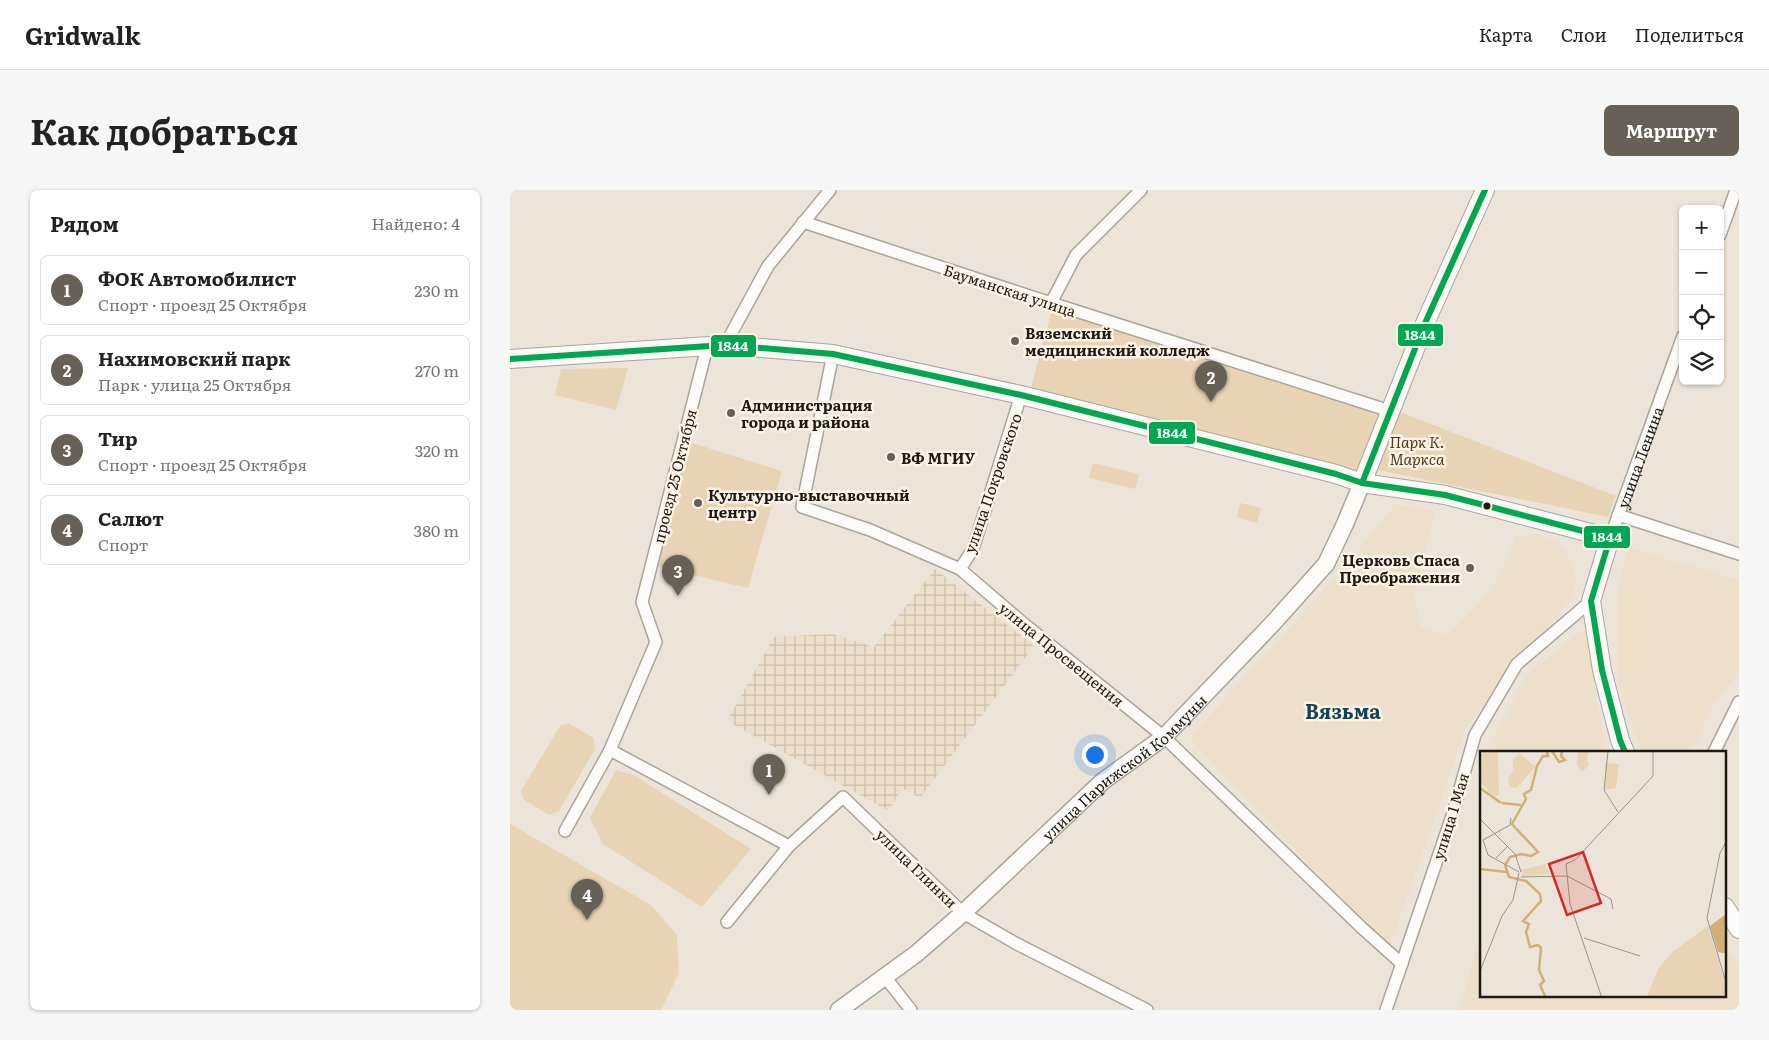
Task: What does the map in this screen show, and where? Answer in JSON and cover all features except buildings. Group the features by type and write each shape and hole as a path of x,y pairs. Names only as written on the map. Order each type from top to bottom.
{"main road":[{"path":"1362,483 1426,321 1485,190"},
{"path":"510,359 725,345 833,354 1021,396 1336,474 1362,483 1445,495 1610,538"},
{"name":"улица Ленина","path":"1610,538 1591,601 1602,670 1625,751"},
{"path":"1726,909 1739,929"}],"street":[{"path":"725,345 768,266 830,190"},
{"path":"1051,304 1076,255 1141,190"},
{"path":"1724,224 1736,190"},
{"name":"Бауманская улица","path":"803,222 1051,304 1390,411"},
{"name":"улица Ленина","path":"1610,538 1682,340"},
{"name":"проезд 25 Октября","path":"565,831 610,750 656,642 642,602 706,347"},
{"name":"улица Просвещения","path":"833,354 802,507 870,530 960,569 1022,623 1164,737 1362,928 1402,964"},
{"name":"улица Покровского","path":"960,569 973,549 1021,396"},
{"name":"улица Парижской Коммуны","path":"839,1010 916,954 963,913 1102,781 1164,737 1275,621 1326,564 1346,524 1362,483"},
{"path":"1618,515 1739,554"},
{"name":"улица 1 Мая","path":"1386,1010 1453,813 1475,736 1517,664 1591,601"},
{"path":"1714,751 1739,702"},
{"path":"610,750 788,846"},
{"name":"улица Глинки","path":"727,922 788,846 842,797 963,913 1017,944 1147,1010"},
{"path":"884,977 911,1010"}],"shaded area":[{"path":"1395,504 1435,512 1414,595 1421,627 1447,636 1488,594 1507,560 1515,537 1539,534 1560,545 1571,560 1576,578 1573,597 1466,727 1389,950 1190,738 1348,563"},
{"path":"1629,548 1739,580 1739,671 1710,710 1692,751 1642,751 1618,683 1617,593"},
{"path":"935,569 1034,646 920,798 902,788 889,811 727,721 774,637 832,634 874,647"},
{"path":"1585,628 1606,751 1487,751 1526,676"},
{"path":"1480,937 1480,998 1726,998 1726,947 1739,966 1739,1010 1459,1010"}],"green space":[{"path":"1052,310 1383,413 1360,474 1030,391"},
{"path":"628,368 616,410 555,395 561,369"},
{"name":"Парк К. Маркса","path":"1400,412 1616,496 1608,517 1378,470"},
{"path":"689,442 782,471 748,588 656,566"},
{"path":"1093,463 1139,474 1135,489 1089,478"},
{"path":"1240,503 1261,508 1257,523 1237,518"},
{"path":"568,723 594,738 595,749 559,811 549,815 523,799 521,791 560,726"},
{"path":"616,770 634,775 751,849 702,907 603,844 590,818"},
{"path":"510,824 651,905 677,935 679,973 661,1010 510,1010"}],"transit line":[{"name":"1844","path":"1362,483 1426,321 1485,190"},
{"name":"1844","path":"510,359 725,345 833,354 1021,395 1336,474 1362,483 1445,495 1610,538 1591,601 1602,670 1625,751"}],"place":[{"name":"Вяземский медицинский колледж","path":"1015,341"},
{"name":"Нахимовский парк","path":"1211,402"},
{"name":"Администрация города и района","path":"731,413"},
{"name":"ВФ МГИУ","path":"891,457"},
{"name":"Культурно-выставочный центр","path":"698,503"},
{"name":"Церковь Спаса Преображения","path":"1470,568"},
{"name":"Тир","path":"678,596"},
{"name":"ФОК Автомобилист","path":"769,795"},
{"name":"Салют","path":"587,920"}],"district":[{"name":"Вязьма","path":"1343,710"}]}
